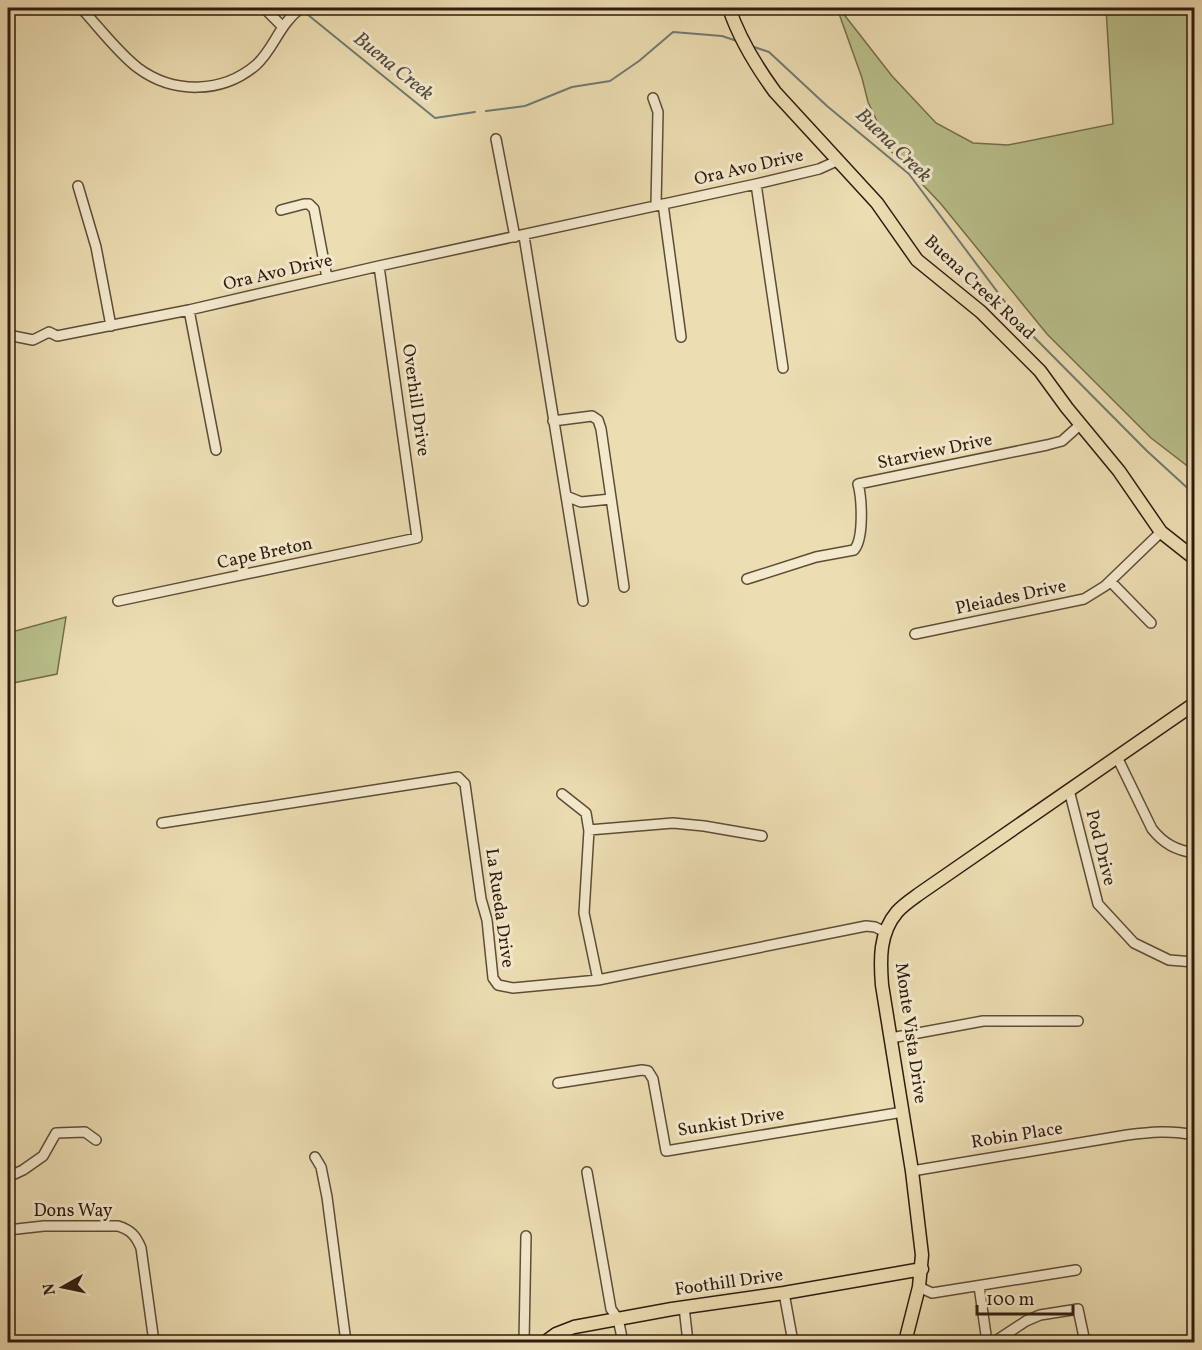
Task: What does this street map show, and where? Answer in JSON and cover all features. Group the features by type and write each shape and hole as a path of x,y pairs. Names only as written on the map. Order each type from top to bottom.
{"main road":[{"name":"Buena Creek Road","path":"729,8 744,43 775,92 877,203 917,260 981,312 1040,371 1119,471 1161,532 1194,558"},
{"name":"Monte Vista Drive","path":"904,1342 920,1287 922,1255 912,1171 882,985 880,957 885,932 897,912 919,894 1194,704"},
{"name":"Foothill Drive","path":"544,1342 574,1327 618,1318 922,1269"}],"street":[{"path":"81,8 137,67 157,79 182,87 212,86 241,75 259,61 282,26 301,8"},
{"path":"264,8 282,26"},
{"path":"652,98 658,112 659,204 681,337"},
{"path":"496,139 519,237 583,601"},
{"name":"Ora Avo Drive","path":"8,335 33,340 49,332 57,336 189,310 756,184 819,169 839,160"},
{"path":"756,184 783,368"},
{"path":"78,186 96,247 111,326"},
{"path":"281,210 304,204 309,204 314,209 327,278"},
{"name":"Overhill Drive","path":"379,266 417,538"},
{"path":"189,310 216,450"},
{"path":"553,421 592,416 598,420 624,587"},
{"name":"Starview Drive","path":"747,579 816,557 854,550 858,545 860,524 861,497 858,484 1047,446 1062,441 1081,424"},
{"path":"566,496 581,502 611,499"},
{"name":"Pleiades Drive","path":"915,634 1072,603 1093,594 1110,581 1161,532"},
{"name":"Cape Breton","path":"118,601 417,538"},
{"path":"1110,581 1151,623"},
{"path":"1117,757 1152,829 1160,839 1173,849 1194,853"},
{"name":"La Rueda Drive","path":"162,823 458,777 465,784 481,899 487,920 494,982 513,988 598,980 866,926 885,932"},
{"name":"Pod Drive","path":"1069,790 1098,904 1134,943 1169,960 1194,962"},
{"path":"562,794 586,813 589,831 584,913 598,980"},
{"path":"589,831 673,823 704,826 762,837"},
{"path":"891,1038 983,1021 1078,1021"},
{"name":"Sunkist Drive","path":"558,1083 648,1071 653,1078 666,1151 903,1112"},
{"name":"Robin Place","path":"912,1171 1127,1135 1169,1131 1194,1135"},
{"path":"8,1177 43,1156 56,1133 85,1132 96,1140"},
{"path":"315,1157 321,1167 327,1197 346,1342"},
{"path":"587,1172 611,1309 618,1318 622,1342"},
{"name":"Dons Way","path":"8,1230 44,1226 118,1226 128,1229 137,1238 141,1248 154,1342"},
{"path":"524,1342 526,1236"},
{"path":"920,1287 932,1293 1076,1270"},
{"path":"979,1286 987,1342"},
{"path":"784,1293 793,1342"},
{"path":"684,1307 688,1342"},
{"path":"994,1342 1026,1321 1040,1315 1078,1309 1085,1342"}],"green space":[{"path":"837,8 892,76 936,123 973,143 1008,145 1113,124 1106,8 1194,8 1194,471 1151,438 1047,334 941,204 891,151 868,102 862,78"},
{"path":"66,617 57,674 8,684 8,633"}],"waterway":[{"name":"Buena Creek","path":"302,10 435,118 475,112"},
{"name":"Buena Creek","path":"486,111 525,106 572,87 610,81 639,61 673,32 722,36 737,41"},
{"name":"Buena Creek","path":"751,46 769,52 827,106 909,174 1023,326 1147,451 1194,494"}]}
